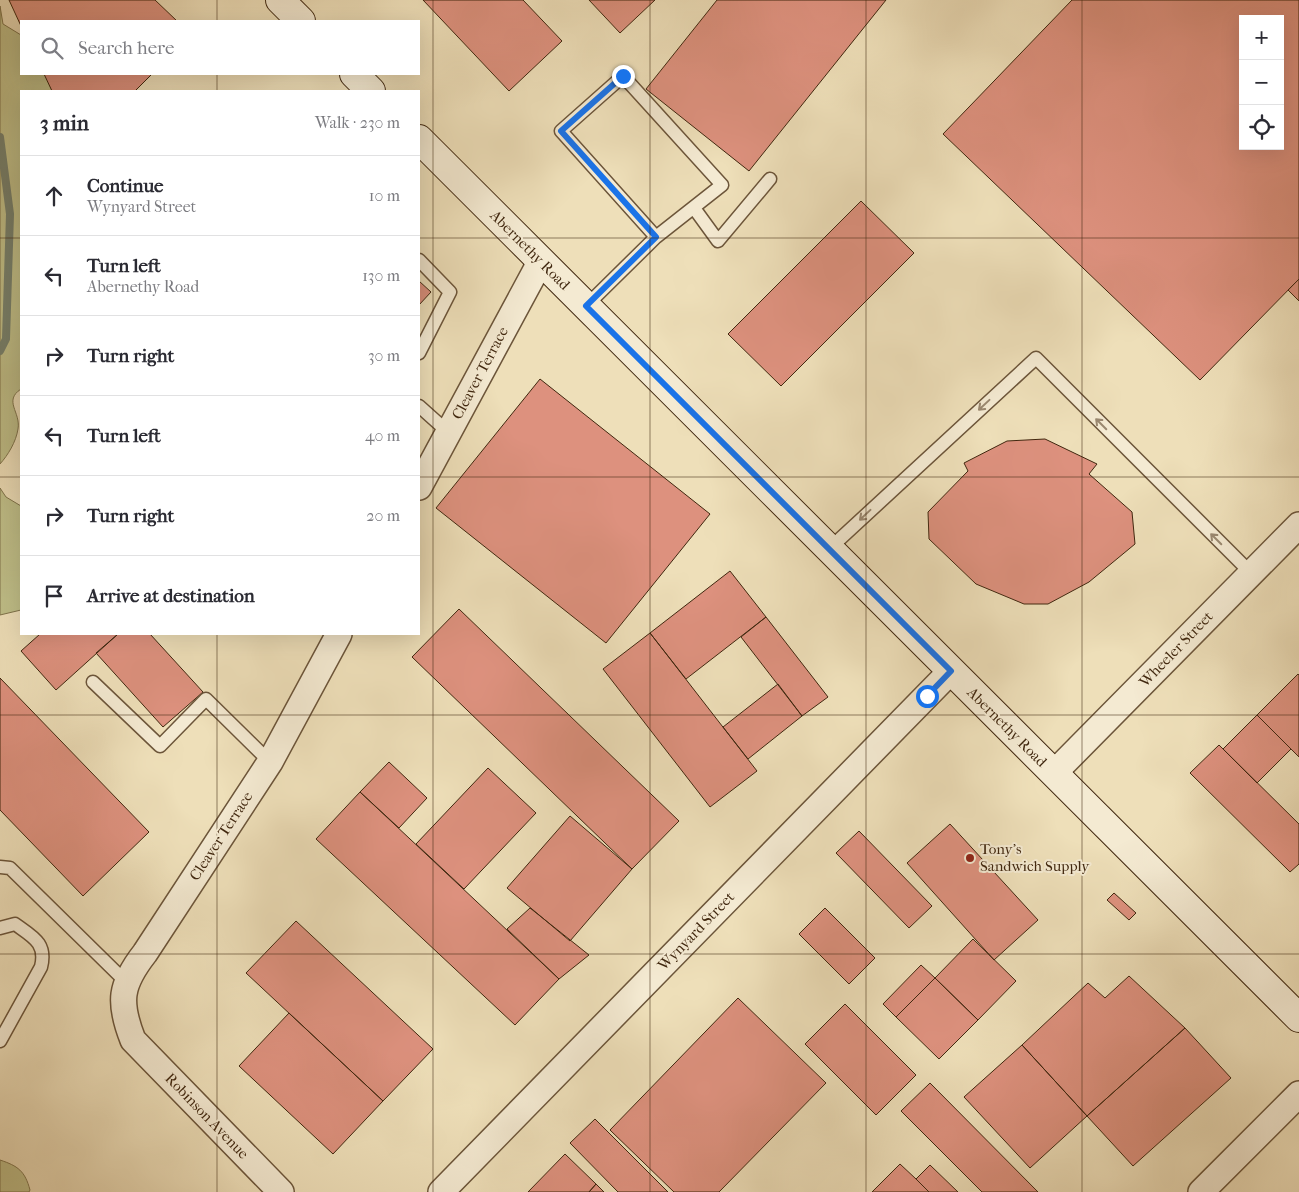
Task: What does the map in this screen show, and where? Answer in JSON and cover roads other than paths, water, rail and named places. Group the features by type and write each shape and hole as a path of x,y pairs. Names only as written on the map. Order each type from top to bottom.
{"street":[{"path":"280,0 300,20"},
{"path":"355,75 370,90"},
{"name":"Abernethy Road","path":"420,140 1299,1018"},
{"name":"Cleaver Terrace","path":"420,485 536,270 539,259"},
{"name":"Wheeler Street","path":"1054,773 1299,525"},
{"name":"Cleaver Terrace","path":"134,1040 122,1008 126,982 270,762 338,635"},
{"name":"Wynyard Street","path":"440,1192 951,671"},
{"name":"Robinson Avenue","path":"134,1040 281,1192"},
{"path":"1201,1192 1299,1094"}],"lane":[{"path":"586,306 656,237 722,185 623,76 561,131 656,237"},
{"path":"694,208 718,241 770,179"},
{"path":"420,261 450,292 420,351"},
{"path":"829,549 1036,358 1250,573"},
{"path":"420,407 448,432"},
{"path":"93,682 160,746 206,699 270,762"},
{"path":"0,867 10,868 126,982"},
{"path":"0,928 15,924 42,947 44,956 41,967 0,1041"}],"waterway":[{"path":"0,137 10,214 6,339 0,351"}],"place":[{"name":"Tony's Sandwich Supply","path":"970,858"}]}
